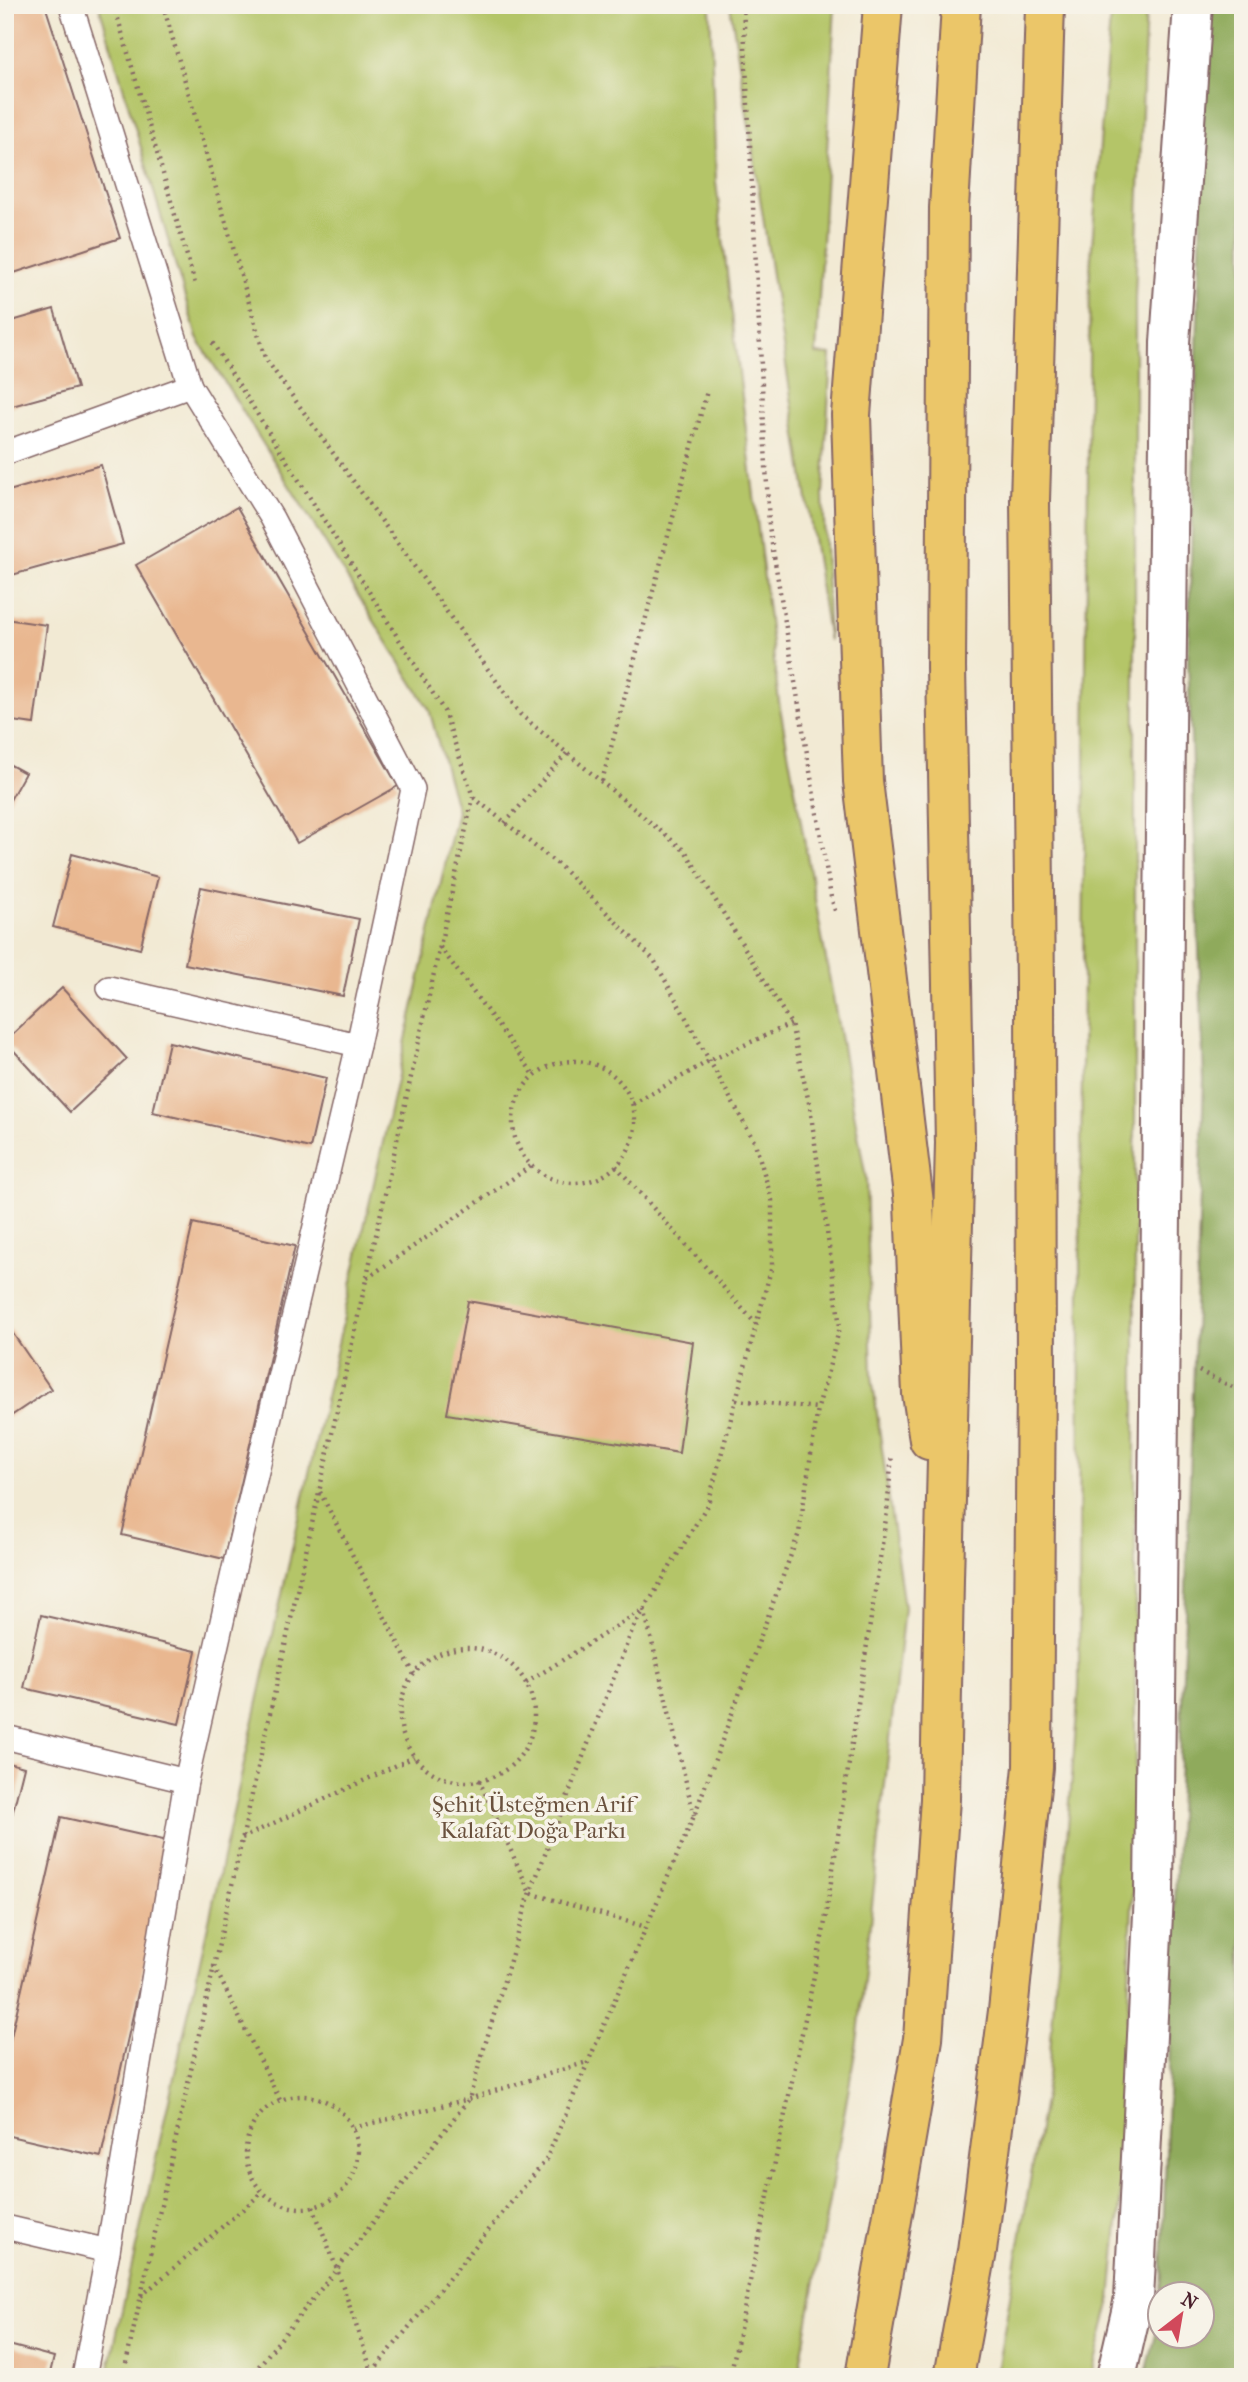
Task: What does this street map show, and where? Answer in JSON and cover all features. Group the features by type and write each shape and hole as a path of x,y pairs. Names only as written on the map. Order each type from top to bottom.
{"highway":[{"path":"883,5 851,415 863,781 914,1203 922,1394 944,1545"},
{"path":"865,2377 923,2039 940,1799 944,1545 956,1143 946,667 949,236 961,5"},
{"path":"954,2377 977,2251 1003,2051 1034,1767 1035,1031 1030,500 1045,5"}],"street":[{"path":"1116,2377 1135,2299 1154,1894 1170,343 1193,5"}],"lane":[{"path":"71,5 190,386 272,518 413,789 358,1045 186,1782 108,2251 84,2377"},
{"path":"5,453 190,386"},
{"path":"109,988 358,1045"},
{"path":"5,1737 186,1782"},
{"path":"5,2227 108,2251"}],"path":[{"path":"114,5 196,287"},
{"path":"163,5 265,358 520,714 686,852 791,1024 810,1107 841,1327 818,1408 799,1533 694,1816 546,2160 370,2375"},
{"path":"743,5 769,526 831,897 839,922"},
{"path":"212,341 443,711 473,797 560,866 654,960 755,1143 772,1200 772,1266 708,1504 633,1628 530,1893 469,2099 250,2377"},
{"path":"602,781 707,391"},
{"path":"505,823 568,753"},
{"path":"123,2377 473,797"},
{"path":"440,946 535,1076"},
{"path":"633,1104 709,1060 791,1024"},
{"path":"571,1061 592,1064 610,1072 624,1086 633,1104 636,1125 632,1144 622,1161 606,1175 588,1182 568,1183 548,1178 531,1166 520,1150 514,1131 514,1110 521,1092 535,1076 552,1066 571,1061"},
{"path":"366,1278 531,1166"},
{"path":"616,1166 756,1324"},
{"path":"736,1400 818,1408"},
{"path":"730,2377 824,1928 887,1512 892,1446"},
{"path":"319,1491 414,1674"},
{"path":"644,1609 694,1816"},
{"path":"526,1684 644,1609"},
{"path":"472,1649 494,1654 513,1666 526,1684 533,1704 534,1726 527,1747 513,1765 494,1777 473,1782 451,1781 431,1772 414,1757 404,1737 400,1716 403,1694 414,1674 430,1660 450,1650 472,1649"},
{"path":"242,1838 414,1757"},
{"path":"479,1780 530,1893 646,1927"},
{"path":"214,1965 280,2100"},
{"path":"353,2128 469,2099 588,2062"},
{"path":"298,2095 317,2098 334,2106 353,2128 358,2155 354,2174 344,2189 330,2201 313,2207 295,2208 278,2202 263,2192 252,2177 246,2160 247,2142 253,2125 264,2111 280,2100 298,2095"},
{"path":"141,2296 263,2192"},
{"path":"313,2207 337,2269 370,2375"}],"green space":[{"name":"Şehit Üsteğmen Arif Kalafat Doğa Parkı","path":"99,5 710,5 716,182 779,702 866,1178 872,1377 904,1608 858,2035 798,2377 107,2377 457,811 429,709 197,338"},
{"path":"730,5 835,5 816,354 831,355 823,495 829,641"},
{"path":"1111,5 1146,5 1135,298 1135,1830 1120,2202 1111,2300 1091,2377 996,2377 1048,2077 1079,1688 1080,1269 1090,271"},
{"path":"1207,5 1243,5 1243,2377 1145,2377 1152,2350 1216,2350 1216,2280 1161,2280 1204,1080 1188,660"}],"building":[{"path":"5,5 45,5 120,238 8,275 5,266"},
{"path":"54,309 77,388 5,408 5,323"},
{"path":"101,465 123,544 5,577 5,492"},
{"path":"237,507 398,786 297,843 136,565"},
{"path":"5,619 47,625 34,724 5,720"},
{"path":"5,762 25,773 5,809"},
{"path":"72,854 158,877 140,949 53,927"},
{"path":"201,887 359,919 343,996 185,964"},
{"path":"62,988 127,1059 70,1112 5,1041"},
{"path":"169,1042 326,1078 310,1148 153,1112"},
{"path":"193,1223 295,1246 224,1559 122,1535"},
{"path":"468,1301 693,1342 679,1453 447,1414"},
{"path":"5,1322 51,1389 5,1420"},
{"path":"5,1478 14,1480 6,1517 5,1517"},
{"path":"41,1615 196,1651 179,1724 24,1688"},
{"path":"5,1762 24,1767 6,1839 5,1839"},
{"path":"61,1817 172,1842 101,2157 5,2135 5,2063"},
{"path":"5,2344 54,2357 49,2377 5,2377"}]}
